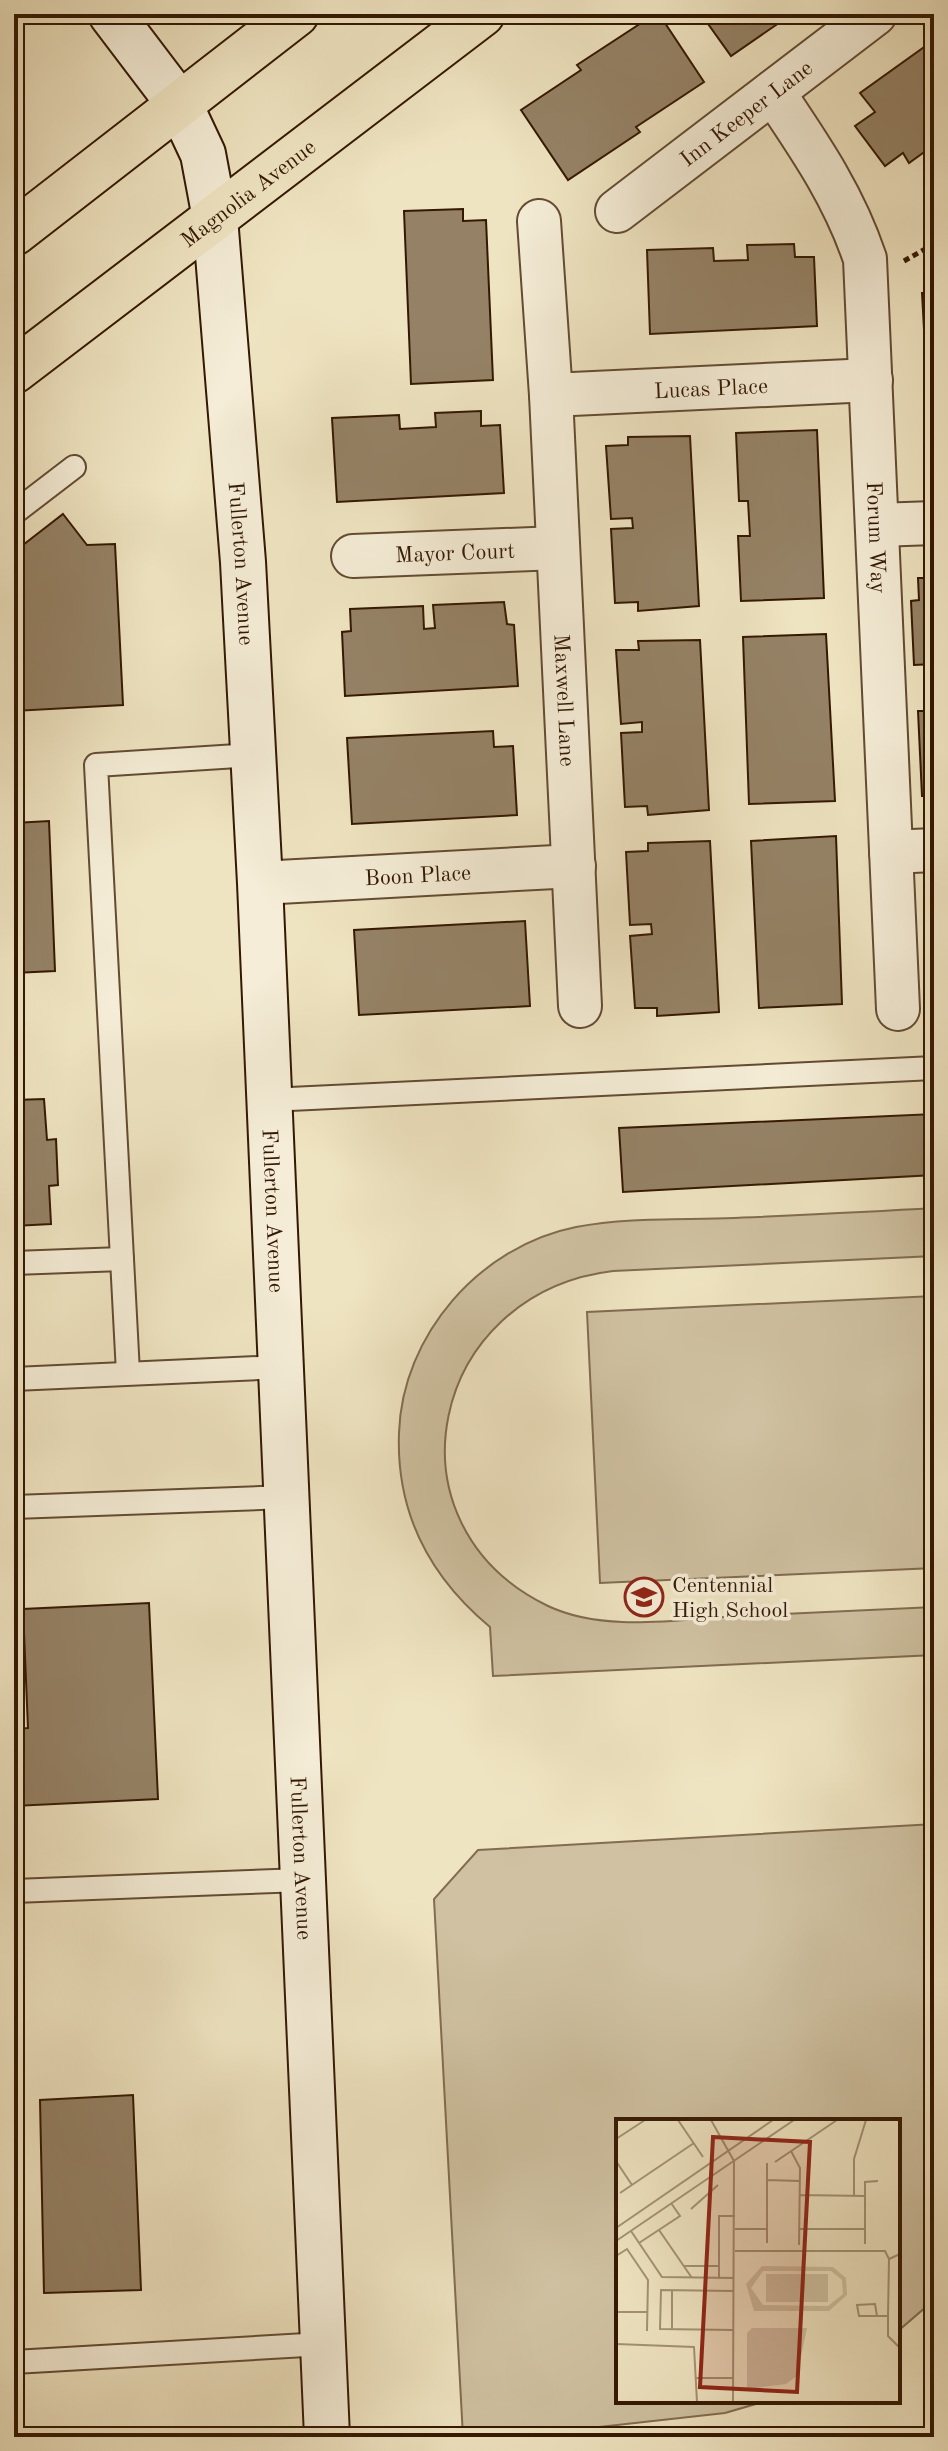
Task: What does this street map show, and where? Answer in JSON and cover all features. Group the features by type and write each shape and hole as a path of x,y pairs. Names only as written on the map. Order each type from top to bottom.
{"main road":[{"name":"Fullerton Avenue","path":"111,14 180,105 203,154 215,218 243,562 260,883 327,2437"},
{"path":"14,233 296,14"},
{"name":"Magnolia Avenue","path":"14,371 482,14"}],"street":[{"name":"Inn Keeper Lane","path":"617,211 875,14"},
{"name":"Forum Way","path":"773,92 829,174 855,229 865,259 898,1009"},
{"path":"539,221 551,395"},
{"name":"Lucas Place","path":"551,395 871,380"},
{"name":"Maxwell Lane","path":"551,395 580,1006"},
{"path":"877,525 934,523"},
{"name":"Mayor Court","path":"353,556 558,548"},
{"path":"891,852 934,850"},
{"name":"Boon Place","path":"260,883 574,866"}],"lane":[{"path":"14,513 74,467"},
{"path":"128,1373 96,765 253,755"},
{"path":"269,1100 934,1068"},
{"path":"14,1263 122,1259"},
{"path":"14,1379 281,1367"},
{"path":"14,1507 287,1497"},
{"path":"14,1891 303,1880"},
{"path":"14,2362 323,2344"}],"path":[{"path":"898,264 934,244"}],"shaded area":[{"path":"934,1208 934,1256 613,1271 551,1288 502,1321 467,1365 448,1416 446,1470 461,1522 495,1569 548,1606 570,1614 618,1622 934,1607 934,1655 493,1676 490,1627 450,1587 434,1565 411,1516 400,1462 399,1433 404,1397 414,1362 431,1330 453,1300 508,1253 541,1237 576,1227 635,1220"},
{"path":"934,1296 934,1568 600,1583 587,1312"},
{"path":"934,1824 934,2300 900,2329 900,2119 616,2119 616,2403 759,2403 725,2413 509,2437 463,2437 434,1899 478,1850"}],"building":[{"path":"659,14 704,82 636,127 640,132 568,180 521,110 581,70 577,65"},
{"path":"701,14 792,14 731,56"},
{"path":"934,40 934,145 909,163 903,153 885,166 855,126 875,112 860,93"},
{"path":"463,209 463,221 486,220 493,380 411,384 404,211"},
{"path":"794,244 795,257 814,257 817,326 650,334 647,250 713,248 714,261 748,260 747,245"},
{"path":"922,293 934,293 934,366 926,366"},
{"path":"926,377 934,377 934,450 931,450"},
{"path":"481,411 481,426 500,425 504,493 337,502 332,418 399,415 400,429 436,427 435,413"},
{"path":"817,430 824,598 741,601 738,536 750,536 748,501 739,501 736,433"},
{"path":"690,436 699,606 638,611 638,602 615,603 611,529 633,528 632,518 611,519 606,446 628,445 628,437"},
{"path":"63,514 87,545 115,544 123,705 14,711 14,552"},
{"path":"918,578 934,578 934,664 914,665 911,601 919,600"},
{"path":"504,602 507,624 514,625 518,686 345,696 342,632 351,631 350,609 423,606 424,629 435,628 433,605"},
{"path":"826,634 835,801 749,804 743,637"},
{"path":"700,640 709,810 648,815 647,806 625,807 621,733 642,732 642,722 621,724 616,650 639,650 638,641"},
{"path":"918,711 934,711 934,796 922,796"},
{"path":"493,731 494,747 513,746 517,815 352,824 347,738"},
{"path":"49,821 55,971 14,973 14,823"},
{"path":"836,836 842,1004 759,1008 751,841"},
{"path":"710,841 719,1012 657,1016 657,1008 635,1008 630,936 652,934 651,924 630,925 626,852 648,851 648,843"},
{"path":"934,905 934,991 928,992 925,928 933,928"},
{"path":"525,921 530,1006 359,1015 354,930"},
{"path":"44,1099 47,1140 56,1139 58,1185 49,1186 51,1224 14,1226 14,1100"},
{"path":"934,1114 934,1175 623,1192 619,1128"},
{"path":"149,1603 158,1799 14,1806 14,1729 28,1728 23,1609"},
{"path":"133,2095 141,2290 44,2293 40,2100"},
{"path":"148,2430 149,2437 49,2437 49,2435"}],"place":[{"name":"Centennial High School","path":"644,1597"}]}
